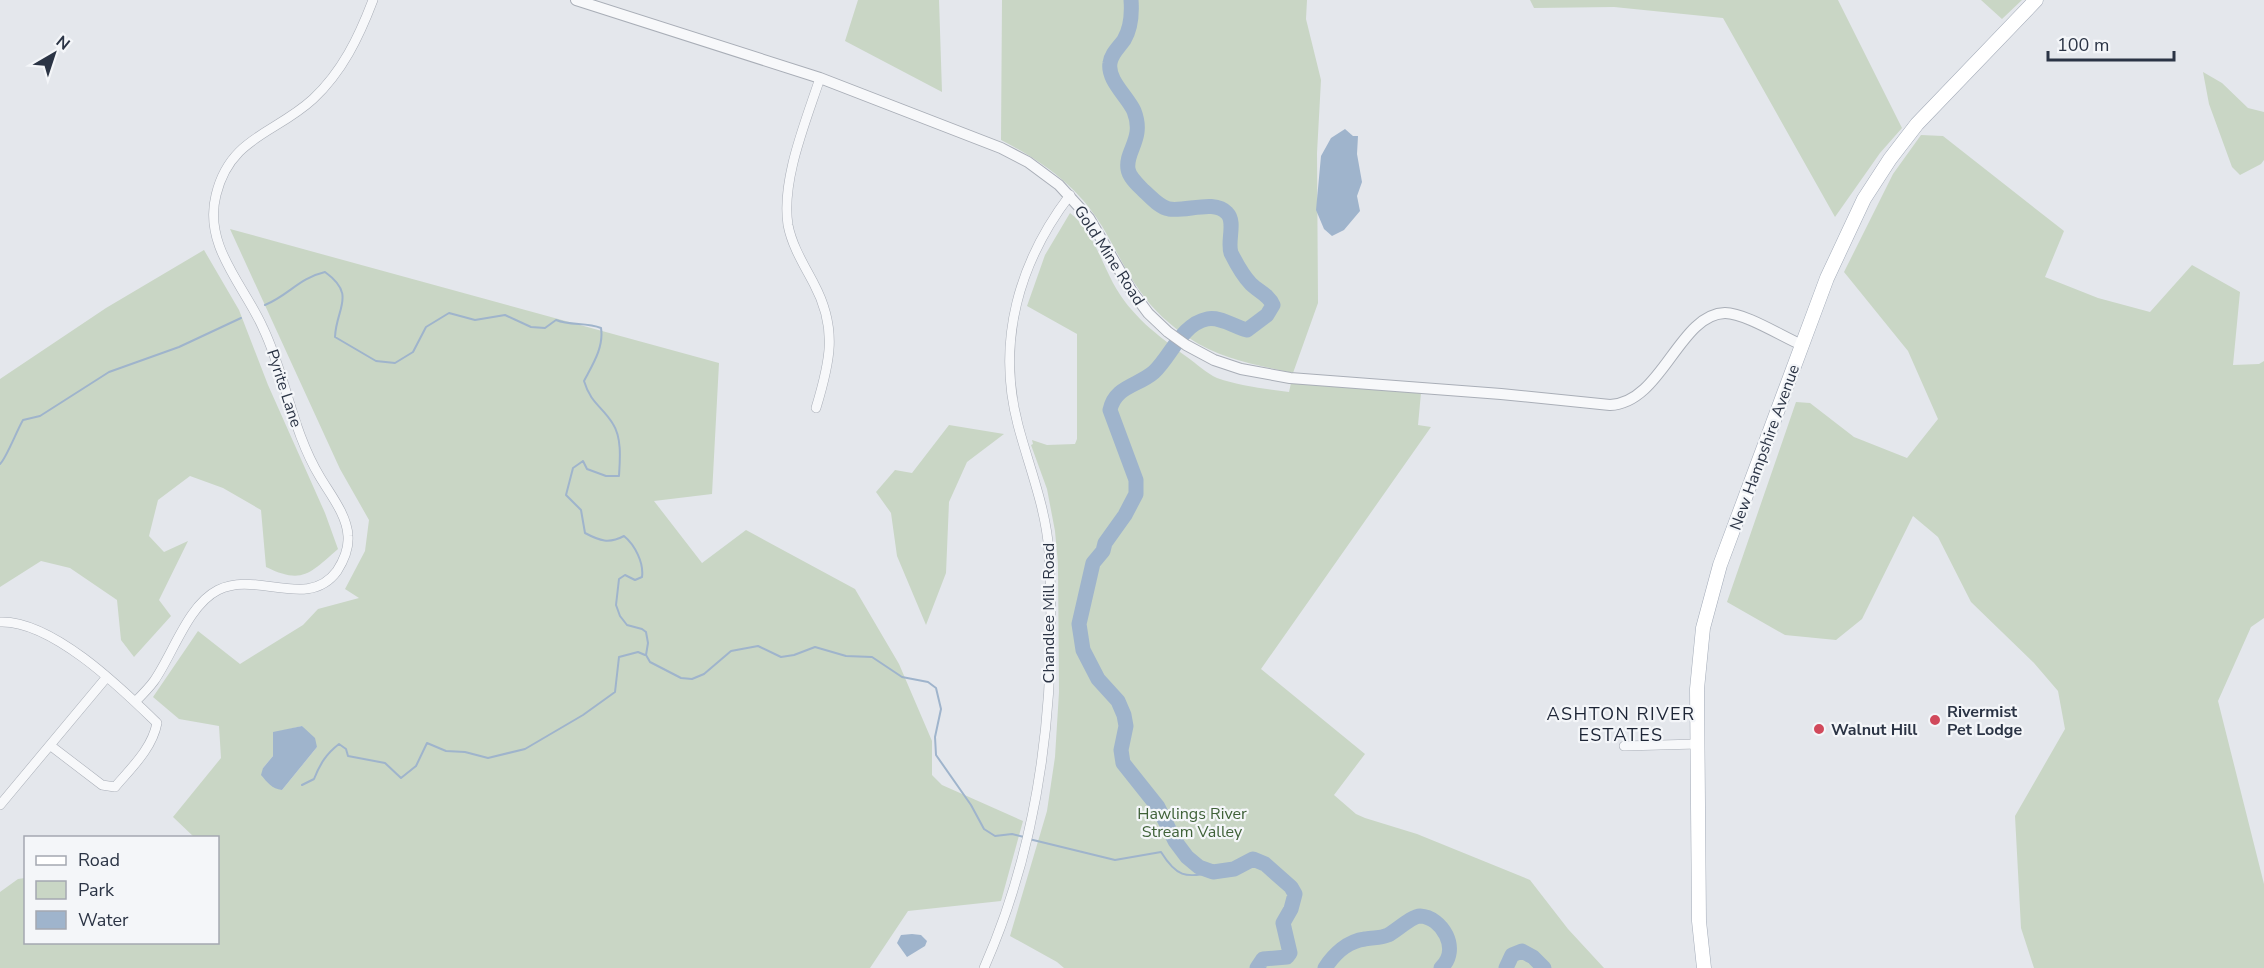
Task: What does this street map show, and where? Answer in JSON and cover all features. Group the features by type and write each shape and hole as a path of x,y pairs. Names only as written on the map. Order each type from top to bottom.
{"main road":[{"name":"New Hampshire Avenue","path":"1704,968 1699,921 1697,744 1699,665 1703,628 1710,597 1729,541 1837,255 1864,198 1925,114 2036,0"}],"street":[{"name":"Pyrite Lane","path":"135,702 153,682 200,603 218,590 234,584 252,583 292,590 307,590 320,586 336,572 347,554 349,534 340,510 317,473 303,442 269,342 254,310 226,264 212,223 216,195 232,159 254,139 312,100 333,77 355,46 373,0"},
{"name":"Gold Mine Road","path":"576,0 820,78 1008,151 1039,169 1070,195 1100,234 1139,302 1168,332 1214,360 1241,369 1290,378 1493,393 1610,405 1625,404 1639,395 1685,340 1703,322 1714,315 1726,313 1738,316 1802,345"},
{"path":"816,408 829,360 831,343 829,326 821,297 794,246 788,226 787,206 793,165 820,78"},
{"name":"Chandlee Mill Road","path":"984,968 1007,912 1027,844 1040,782 1046,732 1049,673 1050,570 1045,521 1014,410 1010,343 1015,306 1031,257 1046,228 1070,195"},
{"path":"0,622 9,622 40,631 67,645 157,723 155,736 146,750 115,787 102,785 51,746"},
{"path":"0,805 106,678"},
{"path":"1624,746 1697,744"}],"green space":[{"path":"858,0 939,0 942,92 845,41"},
{"path":"1002,0 1307,0 1306,19 1321,80 1317,153 1318,303 1293,373 1252,364 1213,351 1176,328 1145,298 1087,204 1041,163 1001,140"},
{"path":"1530,0 1838,0 1902,128 1880,153 1835,217 1723,18 1614,7 1534,8"},
{"path":"1981,0 2022,0 2002,19"},
{"path":"2203,72 2222,83 2248,108 2264,112 2264,160 2261,164 2240,175 2232,167 2209,104"},
{"path":"1921,135 1943,136 2064,231 2045,277 2098,298 2150,312 2192,265 2240,292 2233,365 2259,364 2264,361 2264,618 2251,627 2218,701 2264,884 2264,968 2034,968 2021,928 2015,816 2065,729 2058,691 2034,663 1971,602 1938,537 1913,516 1862,619 1836,640 1785,635 1727,602 1796,402 1810,403 1854,437 1907,458 1938,419 1908,351 1844,272 1893,174"},
{"name":"Hawlings River Stream Valley","path":"1070,213 1090,236 1113,283 1136,315 1165,341 1213,376 1244,385 1289,392 1291,383 1421,393 1418,425 1431,427 1261,669 1365,754 1334,795 1356,814 1365,818 1417,834 1530,880 1568,929 1604,968 1064,968 1010,936 1047,811 1055,757 1059,692 1058,564 1055,531 1047,489 1031,445 1032,440 1047,445 1075,444 1077,439 1077,334 1027,306 1045,255"},
{"path":"230,229 719,363 712,494 654,501 702,563 746,530 855,589 899,664 932,741 932,775 942,785 1023,821 1001,901 908,911 870,968 0,968 0,892 18,879 24,878 24,944 219,944 219,836 193,836 173,817 221,758 219,726 179,719 153,697 198,631 240,664 303,625 318,609 359,598 345,589 365,551 369,520 340,469","holes":["302,726 317,747 282,790 263,768 273,756 273,733"]},
{"path":"204,250 239,310 268,385 325,513 338,549 313,570 298,576 266,567 261,510 223,488 190,476 158,500 149,536 164,552 188,541 159,600 171,616 134,657 121,640 117,600 70,568 41,561 0,587 0,379 106,308"},
{"path":"949,425 1004,434 967,462 949,502 946,573 926,625 897,556 891,513 876,492 895,470 912,473"}],"water":[{"path":"1345,129 1353,136 1358,136 1357,154 1362,182 1357,196 1360,211 1344,230 1332,236 1324,229 1316,210 1321,156 1331,138"},
{"path":"302,726 315,738 317,747 282,790 275,788 261,775 263,768 273,756 273,732"},
{"path":"901,935 921,935 927,941 925,946 907,957 897,943"}],"waterway":[{"path":"1131,0 1128,31 1110,63 1112,76 1134,111 1137,121 1136,137 1128,162 1130,175 1152,199 1165,208 1208,206 1222,209 1227,213 1231,221 1231,253 1248,280 1273,305 1267,315 1247,330 1212,318 1198,322 1184,334 1154,372 1122,391 1113,402 1110,410 1136,480 1136,494 1125,515 1105,543 1103,551 1093,563 1079,624 1083,650 1098,679 1118,701 1124,715 1126,726 1121,750 1123,763 1158,807 1175,841 1187,857 1199,867 1213,872 1234,869 1253,859 1265,864 1291,887 1295,894 1291,909 1283,923 1290,953 1287,957 1263,959 1257,968"},
{"path":"265,305 308,278 325,272 335,280 342,295 335,337 376,361 395,363 413,352 426,327 449,313 475,320 505,315 531,327 545,328 556,320 601,328 599,349 584,381 593,400 616,430 620,449 619,476 606,476 587,469 583,461 573,468 566,495 581,510 585,533 604,540 614,540 624,536 638,555 642,566 642,577 635,580 625,575 619,579 616,605 627,625 646,632 648,643 646,655 650,662 681,678 692,679 704,674 731,651 758,646 781,657 815,647 846,656 872,657 902,677 928,682 936,688 941,709 935,737 936,755 971,805 984,829 995,836 1012,834 1024,837"},
{"path":"0,464 23,420 40,416 109,372 179,347 241,318"},
{"path":"302,785 314,779 324,760 339,744 346,749 348,756 385,763 401,778 416,766 427,743 446,751 465,752 488,758 525,749 583,715 615,692 619,657 638,652 645,655"},
{"path":"1029,839 1115,860 1161,852 1182,874 1195,875 1213,872"},
{"path":"1325,968 1347,945 1359,940 1388,935 1413,918 1420,916 1435,922 1446,935 1449,952 1441,968"},
{"path":"1506,968 1512,955 1522,951 1533,957 1544,968"}],"place":[{"name":"Rivermist Pet Lodge","path":"1935,720"},
{"name":"Walnut Hill","path":"1819,729"}],"district":[{"name":"ASHTON RIVER ESTATES","path":"1621,724"}]}
